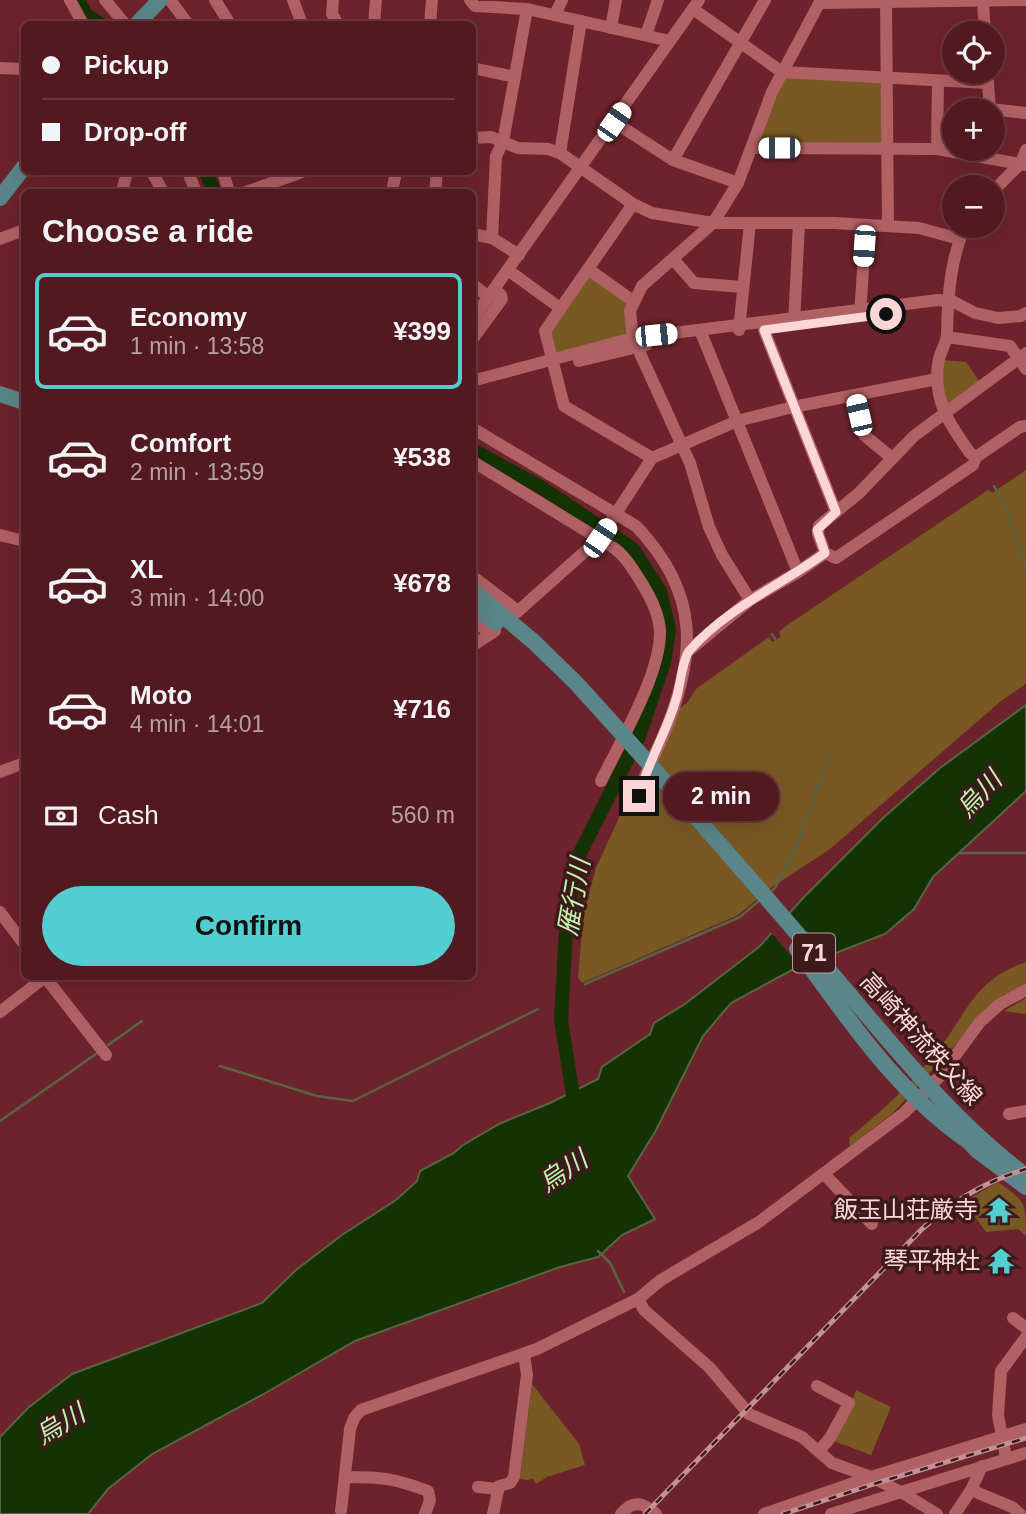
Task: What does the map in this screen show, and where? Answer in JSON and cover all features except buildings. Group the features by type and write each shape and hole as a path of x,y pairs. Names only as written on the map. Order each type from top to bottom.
{"main road":[{"path":"140,21 160,0"},
{"path":"0,198 21,171"},
{"path":"0,394 21,401"},
{"name":"高崎神流秩父線","path":"476,593 555,661 797,949 821,973 942,1115 978,1152 1026,1186"},
{"name":"高崎神流秩父線","path":"476,608 527,648 608,724 822,962 949,1109 1026,1176"},
{"name":"71","path":"797,949 855,1030 912,1096 948,1114 1026,1176"},
{"name":"71","path":"822,962 864,997 930,1073 959,1135 1026,1186"}],"street":[{"path":"70,0 81,21"},
{"path":"105,0 122,21"},
{"path":"170,0 186,21"},
{"path":"215,0 228,21"},
{"path":"293,0 301,21"},
{"path":"333,0 332,14 336,21"},
{"path":"374,21 376,0"},
{"path":"430,21 432,0"},
{"path":"470,0 475,6 527,9 670,41"},
{"path":"555,15 562,0"},
{"path":"611,28 617,0"},
{"path":"646,35 658,0"},
{"path":"673,160 765,0"},
{"path":"750,600 722,555 709,527 690,463 636,342 630,325 633,301 642,286 713,223 738,184 782,72 820,1 1026,1"},
{"path":"886,2 888,226"},
{"path":"983,2 984,21"},
{"path":"476,315 696,4 741,43 782,72 942,80"},
{"path":"492,237 496,156 503,142 527,9"},
{"path":"560,153 581,21"},
{"path":"0,68 21,69"},
{"path":"476,69 514,77"},
{"path":"937,149 938,80"},
{"path":"988,84 990,108 1026,113"},
{"path":"614,122 673,160 738,184"},
{"path":"476,138 491,137 518,148 548,149 560,153 633,204 652,213 713,223 919,228 959,239 949,282 947,337 938,361 937,379 944,415 970,453 976,457"},
{"path":"752,148 937,149 1024,164"},
{"path":"1005,181 1024,164 1026,150"},
{"path":"262,189 295,175"},
{"path":"633,204 545,331 564,406 652,458"},
{"path":"739,330 750,223"},
{"path":"793,322 799,223"},
{"path":"860,314 866,225"},
{"path":"0,239 21,231"},
{"path":"476,235 492,237 519,255"},
{"path":"673,259 694,283 742,287"},
{"path":"588,269 633,301"},
{"path":"508,270 560,309"},
{"path":"476,286 501,295 502,299 476,335"},
{"path":"476,387 636,342 860,314 938,300 954,302 975,313 998,318 1026,313"},
{"path":"764,326 793,407 836,512"},
{"path":"702,334 799,572"},
{"path":"947,337 1010,346 1023,360 914,436 859,493 817,530 825,553 836,558 974,465 976,457 1020,427 1026,426"},
{"path":"476,380 552,364"},
{"path":"476,579 517,612 600,538 652,458 737,421 793,407 937,379"},
{"path":"855,396 864,435 892,458"},
{"path":"476,430 636,526 649,540 673,580 686,612 687,652 671,717 639,796 642,810"},
{"path":"476,463 600,538 623,555 650,597 660,628 657,657 652,675 601,781"},
{"path":"0,535 21,540"},
{"path":"687,652 750,600 799,572 825,553"},
{"path":"476,621 493,632 476,643"},
{"path":"0,772 21,764"},
{"path":"0,912 21,940"},
{"path":"0,1012 41,980"},
{"path":"49,980 106,1055"},
{"path":"341,1511 350,1429 361,1410 553,1343 638,1299 672,1273 759,1222 904,1113 940,1075 980,1022 1000,1004 1026,990"},
{"path":"1009,1114 1026,1111"},
{"path":"824,1174 872,1224"},
{"path":"638,1299 644,1310 718,1376 749,1414 802,1437 832,1463 871,1477 937,1514"},
{"path":"1013,1318 1026,1328"},
{"path":"1006,1458 998,1415 1001,1371 1026,1337"},
{"path":"493,1514 498,1489 514,1477 527,1369 524,1354"},
{"path":"817,1386 849,1402 830,1438 819,1451"},
{"path":"764,1514 871,1477 1026,1429"},
{"path":"831,1514 1026,1453"},
{"path":"954,1514 971,1490 982,1466"},
{"path":"345,1478 386,1477 428,1491 430,1500 425,1514"},
{"path":"478,1487 498,1489"},
{"path":"971,1490 1012,1507 1020,1514"},
{"path":"621,1514 627,1507 639,1503 656,1514"}],"shaded area":[{"path":"785,77 879,81 882,85 881,145 760,144 759,138"},
{"path":"588,276 627,301 628,334 558,356 549,333"},
{"path":"943,360 966,362 980,382 947,407 943,392"},
{"path":"1026,470 1026,684 1001,701 830,849 772,887 738,915 582,983 578,978 583,915 596,868 664,719 687,703 696,689 769,637 772,642 781,637 779,632 786,626 988,490 992,493"},
{"path":"1026,962 1026,985 1003,995 992,1004 893,1113 850,1146 849,1138 894,1099 924,1066 981,989 1008,970"},
{"path":"1026,998 1026,1014 1004,1011"},
{"name":"飯玉山荘厳寺","path":"998,1182 1023,1204 1026,1236 1018,1229 986,1232 973,1214 967,1200"},
{"path":"532,1384 579,1444 585,1465 547,1477 536,1484 533,1478 520,1479"},
{"path":"856,1390 891,1407 871,1455 831,1440 849,1410"}],"water":[{"name":"烏川","path":"1026,705 1026,791 933,877 914,909 885,934 792,970 731,1003 703,1036 655,1132 628,1176 655,1219 622,1235 598,1257 560,1267 355,1341 152,1454 108,1489 88,1514 0,1514 0,1437 28,1408 72,1374 262,1303 296,1270 342,1235 396,1200 417,1181 420,1171 501,1123 598,1079 602,1067 650,1034 654,1023 685,1004 760,946 803,898 883,818 940,768"}],"pier":[{"path":"787,910 833,959 803,970 769,930"}],"waterway":[{"name":"雁行川","path":"78,0 86,15 95,21"},
{"name":"雁行川","path":"207,175 213,189"},
{"name":"雁行川","path":"476,452 539,486 633,549 660,591 669,629 664,663 639,736 576,861 566,930 561,1020 575,1108"},
{"path":"994,486 1005,505 1026,567"},
{"path":"772,634 775,639"},
{"path":"769,893 775,888 796,848 829,756"},
{"path":"959,853 1026,853"},
{"path":"585,984 740,917 761,899"},
{"path":"220,1066 317,1096 353,1101 538,1009"},
{"path":"108,1045 142,1021"},
{"path":"0,1121 96,1054"},
{"path":"598,1251 610,1263 624,1292"}],"railway":[{"path":"645,1514 922,1229 971,1193 1026,1169"},
{"path":"783,1514 1026,1438"}],"place":[{"name":"飯玉山荘厳寺","path":"999,1210"},
{"name":"琴平神社","path":"1001,1261"}],"route":[{"path":"639,796 671,717 687,652 750,600 799,572 825,553 817,530 836,512 764,330 886,314"}]}
